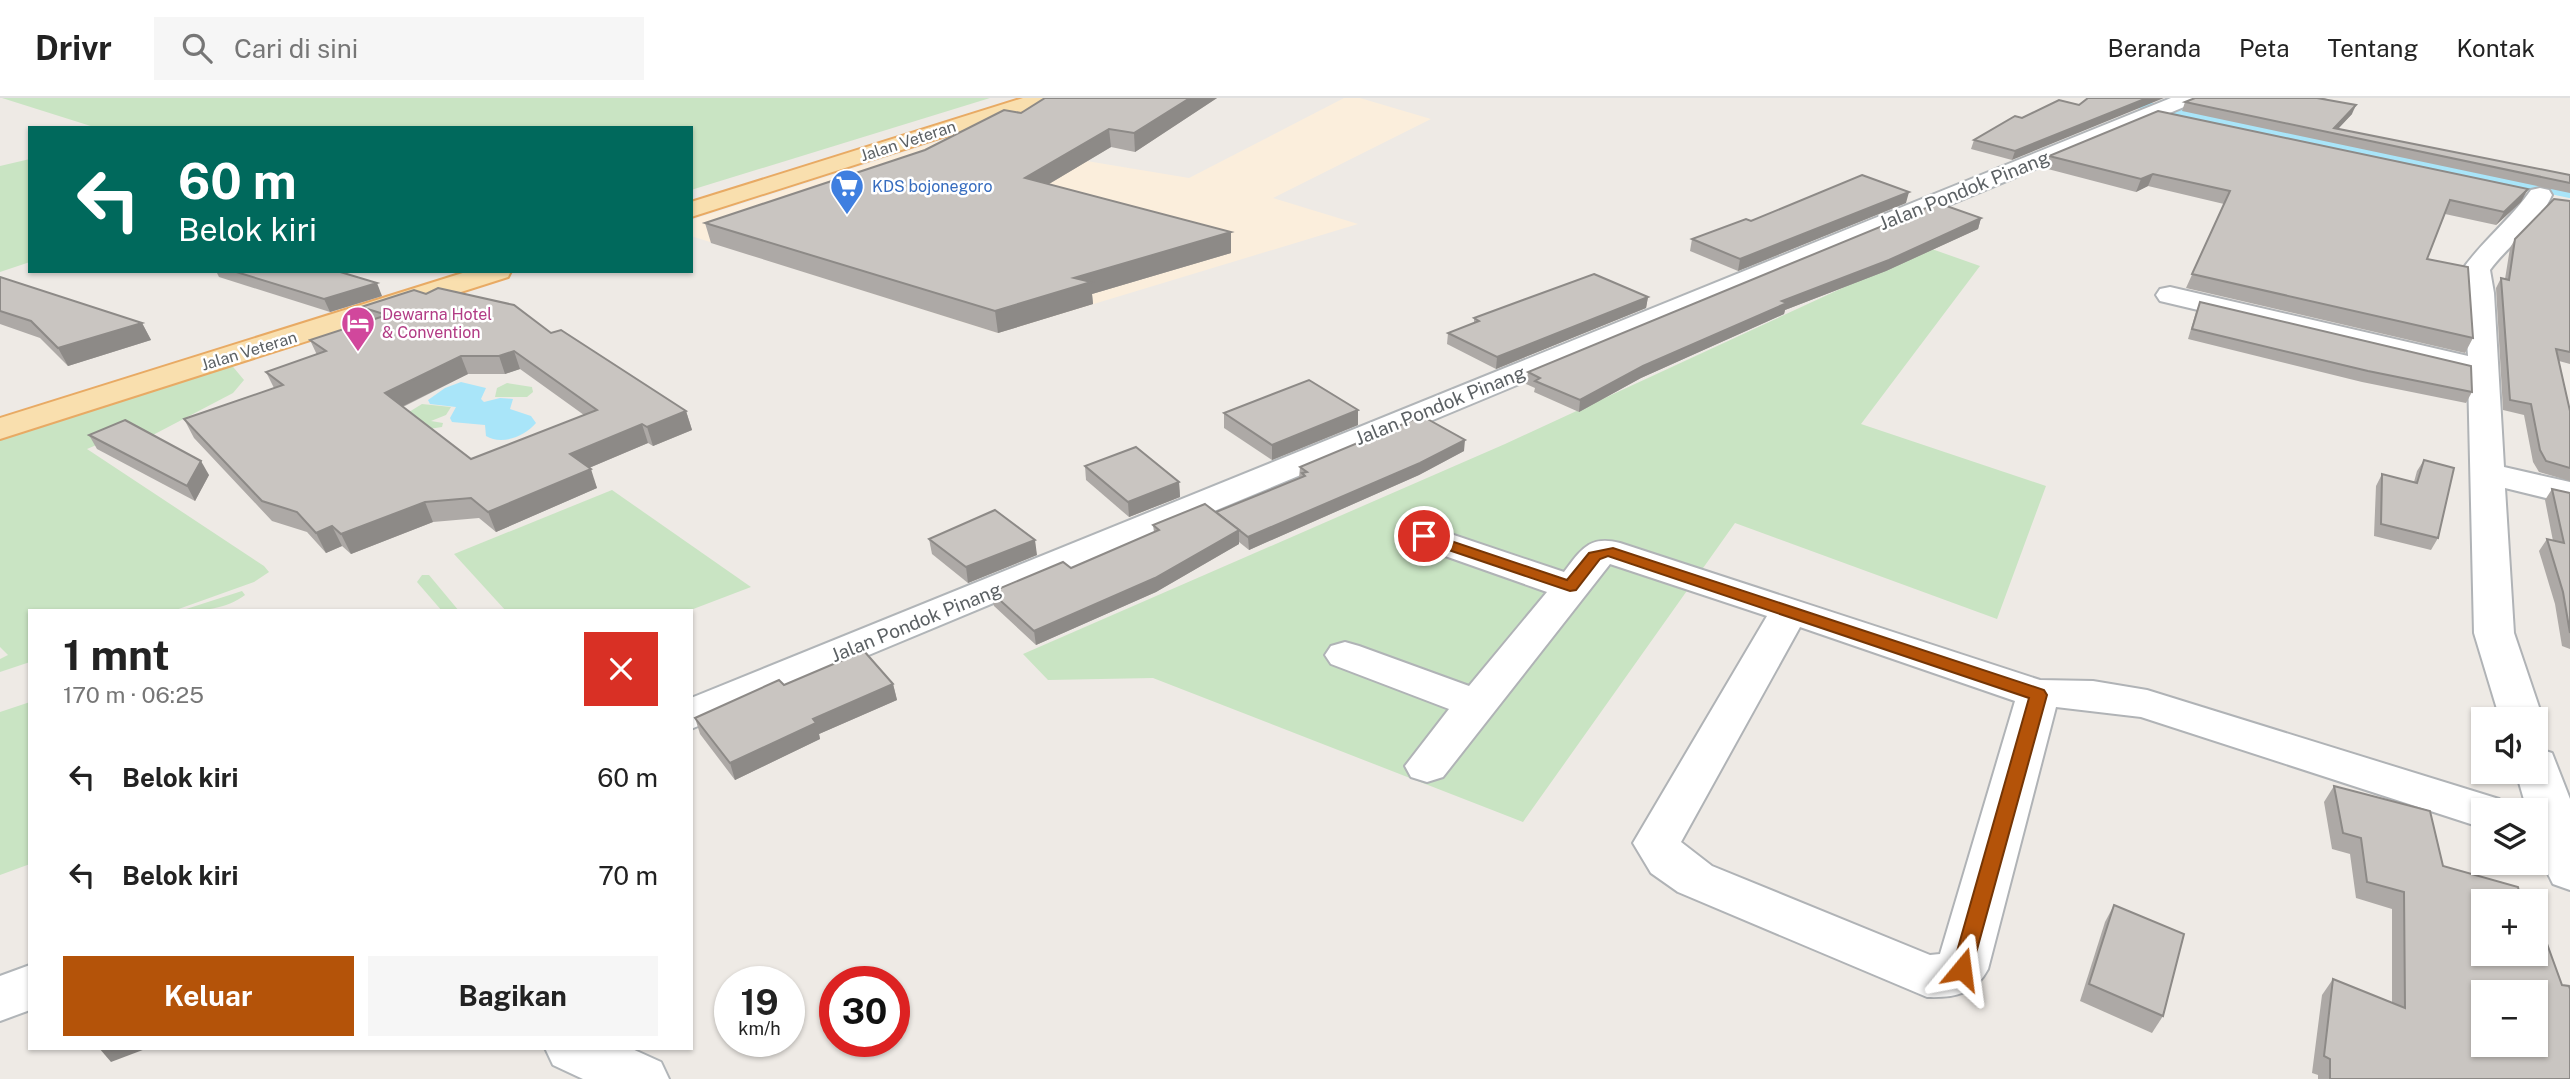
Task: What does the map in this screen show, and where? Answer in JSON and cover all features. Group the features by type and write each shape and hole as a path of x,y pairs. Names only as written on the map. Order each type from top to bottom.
{"main road":[{"name":"Jalan Veteran","path":"693,198 1015,98"},
{"name":"Jalan Veteran","path":"693,209 1045,98"},
{"name":"Jalan Veteran","path":"0,414 454,273"},
{"name":"Jalan Veteran","path":"0,429 492,273"}],"street":[{"name":"Jalan Pondok Pinang","path":"693,714 2177,107"},
{"path":"2517,707 2494,634 2489,474 2481,368 2480,293 2476,270 2498,241 2533,210 2539,187"},
{"path":"2170,295 2481,368"},
{"path":"2489,474 2570,493"},
{"path":"1424,536 1570,586"},
{"path":"1427,766 1594,556 1607,551 2038,695 2066,692 2099,694 2147,704 2471,807"},
{"path":"1790,610 1657,843 1663,855 1676,868 1695,879 1927,976 1954,975 1962,969 2038,695"},
{"path":"1345,655 1476,705"},
{"path":"2541,784 2555,845"},
{"path":"0,999 28,988"},
{"path":"576,1050 641,1079"}],"shaded area":[{"path":"1344,98 1360,98 1431,119 1273,198 1358,224 998,333 693,237 693,219 949,138 1189,178"}],"green space":[{"path":"2,98 990,98 693,189 693,126 91,126"},
{"path":"28,159 28,263 0,272 0,166"},
{"path":"1929,248 1980,266 1861,424 2046,486 1997,619 1735,523 1523,822 1153,678 1048,680 1023,654 1505,444"},
{"path":"229,362 244,380 233,393 151,436 134,429 87,449 264,566 269,572 254,582 179,609 28,609 28,663 0,672 0,659 8,655 0,647 0,436"},
{"path":"507,383 532,387 533,392 527,397 495,397 497,388"},
{"path":"422,404 451,407 446,415 431,421 443,423 442,427 429,429 409,412"},
{"path":"612,490 751,587 693,609 504,609 454,554"},
{"path":"422,575 429,575 457,609 440,609 417,582"},
{"path":"242,591 245,595 210,609 186,609"},
{"path":"28,703 28,865 0,875 0,712"}],"water":[{"path":"461,382 486,388 481,399 484,402 500,398 513,399 510,409 531,416 536,423 520,435 499,440 486,436 485,425 452,422 450,418 456,407 430,404 428,400 445,388"}],"building":[{"path":"1045,98 1190,98 1134,133 1109,129 1025,178 1231,232 1074,278 1091,282 995,311 705,223 925,150 1004,110 1021,113"},
{"path":"2088,98 2147,98 2015,151 1974,140 2015,116 2022,118 2059,100 2079,105"},
{"path":"2195,98 2317,98 2356,105 2334,128 2570,175 2570,183 2185,102"},
{"path":"2158,111 2528,189 2504,212 2450,200 2427,259 2468,267 2473,338 2192,274 2230,191 2153,174 2141,179 2049,156"},
{"path":"1862,175 1909,192 1740,259 1692,239 1746,219 1751,221"},
{"path":"2554,199 2570,201 2570,352 2556,349 2570,411 2570,468 2546,461 2540,450 2531,404 2510,400 2501,278 2509,280 2515,239"},
{"path":"1938,203 1981,218 1889,260 1782,301 1787,303 1643,366 1580,400 1535,381 1540,378 1528,372"},
{"path":"240,273 344,273 377,283 324,299"},
{"path":"1594,274 1648,297 1497,357 1448,333 1479,321 1474,318"},
{"path":"0,277 142,323 58,348 31,321 0,311"},
{"path":"438,288 514,305 551,333 561,330 686,411 647,427 642,424 570,454 591,469 488,512 471,498 425,502 341,534 332,526 316,533 297,512 262,501 184,419 283,385 266,372 326,351 310,340 387,315 361,307 414,290 426,294","holes":["514,351 597,410 471,459 385,393 461,356 499,356"]},
{"path":"2200,302 2471,366 2472,392 2368,371 2192,329"},
{"path":"1309,380 1358,410 1272,445 1224,413"},
{"path":"1422,416 1465,440 1420,463 1248,537 1216,512 1305,476 1302,473 1307,472 1300,467"},
{"path":"125,420 201,461 187,486 89,435"},
{"path":"1136,447 1179,482 1128,502 1085,466"},
{"path":"2424,460 2454,468 2438,538 2381,524 2382,474 2417,483"},
{"path":"2552,489 2570,493 2570,633 2563,592 2547,539 2564,543"},
{"path":"1205,504 1239,530 1155,578 1034,631 991,592 1063,562 1071,568 1159,530 1153,525"},
{"path":"995,510 1035,540 966,567 929,539"},
{"path":"864,651 893,684 813,719 816,723 730,763 695,718 779,680 784,685"},
{"path":"2334,786 2430,811 2443,866 2518,887 2471,889 2471,966 2548,966 2548,946 2562,985 2569,986 2570,989 2570,1079 2330,1079 2330,1059 2324,1056 2333,979 2405,1008 2404,892 2367,882 2361,838 2343,833"},
{"path":"2114,905 2184,934 2163,1016 2089,984"}],"waterway":[{"path":"2109,98 2570,194"}],"place":[{"name":"KDS bojonegoro","path":"847,216"},
{"name":"Dewarna Hotel & Convention","path":"358,353"}],"route":[{"path":"1424,536 1570,586 1594,556 1607,551 2038,695 1962,969"}]}
